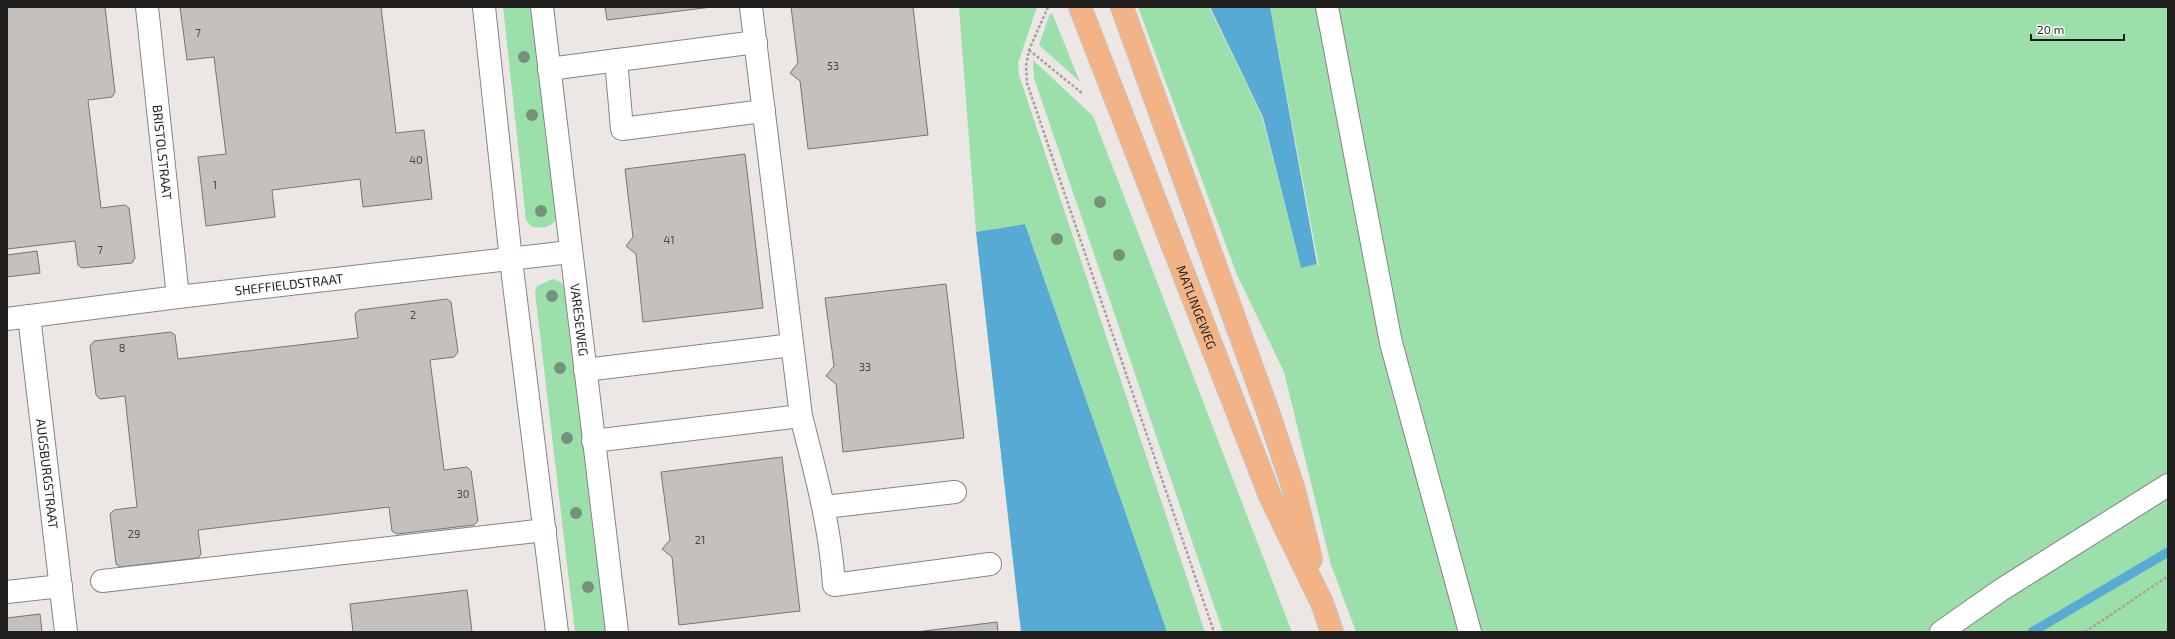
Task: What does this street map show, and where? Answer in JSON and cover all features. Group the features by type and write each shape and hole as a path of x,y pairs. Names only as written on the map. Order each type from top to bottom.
{"main road":[{"name":"MATLINGEWEG","path":"1080,7 1270,496 1322,603"},
{"name":"MATLINGEWEG","path":"1122,7 1267,409 1294,490 1322,603 1332,632"}],"street":[{"name":"BRISTOLSTRAAT","path":"147,7 178,297"},
{"path":"484,7 511,260 557,632"},
{"name":"VARESEWEG","path":"542,7 616,632"},
{"path":"751,7 801,416 825,507 831,544 834,585 990,564"},
{"path":"1327,7 1391,343 1470,632"},
{"path":"549,69 756,42"},
{"path":"616,60 622,129 764,110"},
{"name":"SHEFFIELDSTRAAT","path":"7,319 178,297 511,260 570,252"},
{"name":"AUGSBURGSTRAAT","path":"29,316 66,632"},
{"path":"584,370 792,345"},
{"path":"593,441 801,416"},
{"path":"1941,632 2001,590 2168,485"},
{"path":"825,507 955,492"},
{"path":"102,581 545,530"},
{"path":"7,592 60,586"}],"path":[{"path":"1048,7 1029,50 1026,66 1027,83 1214,632"},
{"path":"1029,50 1087,97"},
{"path":"2085,632 2168,576"}],"green space":[{"path":"503,7 533,7 558,217 553,223 544,227 532,227 526,220"},
{"path":"959,7 1037,7 1018,63 1019,75 1205,632 1167,632 1025,224 976,232"},
{"path":"1138,7 1209,7 1262,116 1301,268 1317,264 1319,267 1270,7 2168,7 2168,632 1356,632 1331,565 1284,372 1237,275"},
{"path":"1052,13 1080,82 1039,45 1049,16"},
{"path":"1033,60 1093,116 1292,632 1223,632 1034,78"},
{"path":"553,279 561,282 565,288 606,632 575,632 535,292 537,286"}],"water":[{"path":"1210,7 1270,7 1317,264 1301,268 1263,117"},
{"path":"1025,224 1167,632 1021,632 976,232"}],"building":[{"path":"7,7 105,7 115,92 112,97 88,100 101,208 125,205 129,208 135,258 132,263 82,268 78,265 75,241 7,249"},
{"path":"180,7 381,7 396,133 424,130 432,199 363,207 360,179 272,190 275,217 206,226 198,157 226,154 214,57 187,60"},
{"path":"605,7 712,7 607,20"},
{"path":"791,7 913,7 928,135 808,149 800,81 790,73 798,63"},
{"path":"745,154 763,308 643,322 636,254 626,246 633,237 625,169"},
{"path":"37,251 40,273 7,277 7,255"},
{"path":"946,284 964,438 843,452 836,384 826,376 834,366 825,298"},
{"path":"447,299 451,302 458,352 454,357 430,360 444,470 467,467 471,471 478,521 474,525 397,534 392,531 389,507 198,530 201,554 198,558 120,567 116,564 110,514 114,510 137,507 125,396 100,399 96,395 90,346 94,341 171,332 175,335 178,359 358,338 355,314 359,310"},
{"path":"782,457 800,611 679,625 672,557 662,549 670,540 661,472"},
{"path":"467,590 472,632 353,632 350,604"},
{"path":"40,614 42,632 7,632 7,618"},
{"path":"997,622 998,632 916,632"}],"waterway":[{"path":"2032,632 2168,552"}]}
